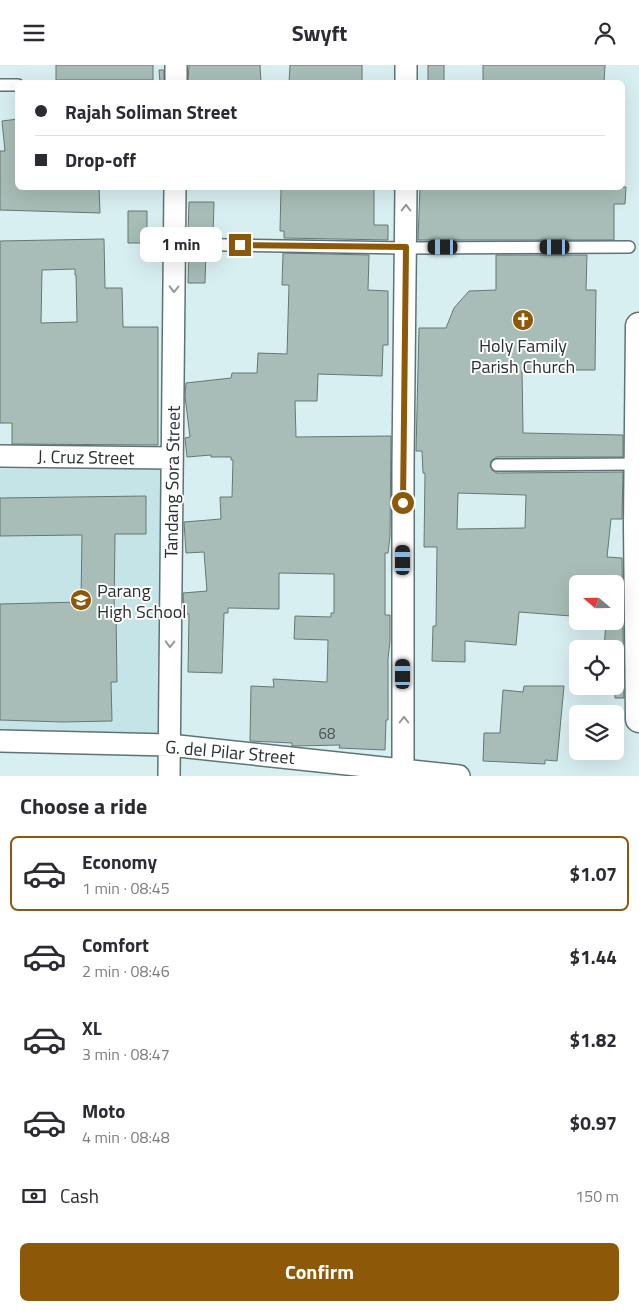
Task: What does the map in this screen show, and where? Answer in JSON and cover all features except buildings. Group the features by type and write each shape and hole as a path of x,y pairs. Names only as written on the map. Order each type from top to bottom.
{"street":[{"path":"176,65 176,80"},
{"path":"406,65 406,80"},
{"name":"Tandang Sora Street","path":"169,776 175,190"},
{"path":"404,773 403,465 406,190"},
{"path":"639,325 637,464 639,719"},
{"name":"J. Cruz Street","path":"0,456 172,459"},
{"name":"G. del Pilar Street","path":"0,741 169,745 404,773 459,776"}],"lane":[{"path":"0,85 15,85"},
{"path":"174,244 630,247"},
{"path":"498,465 637,464"}],"shaded area":[{"name":"Parang High School","path":"0,469 165,469 157,736 0,731"}],"place":[{"name":"Holy Family Parish Church","path":"523,320"},
{"name":"Parang High School","path":"81,600"}],"route":[{"path":"240,245 406,247 403,503"}]}
